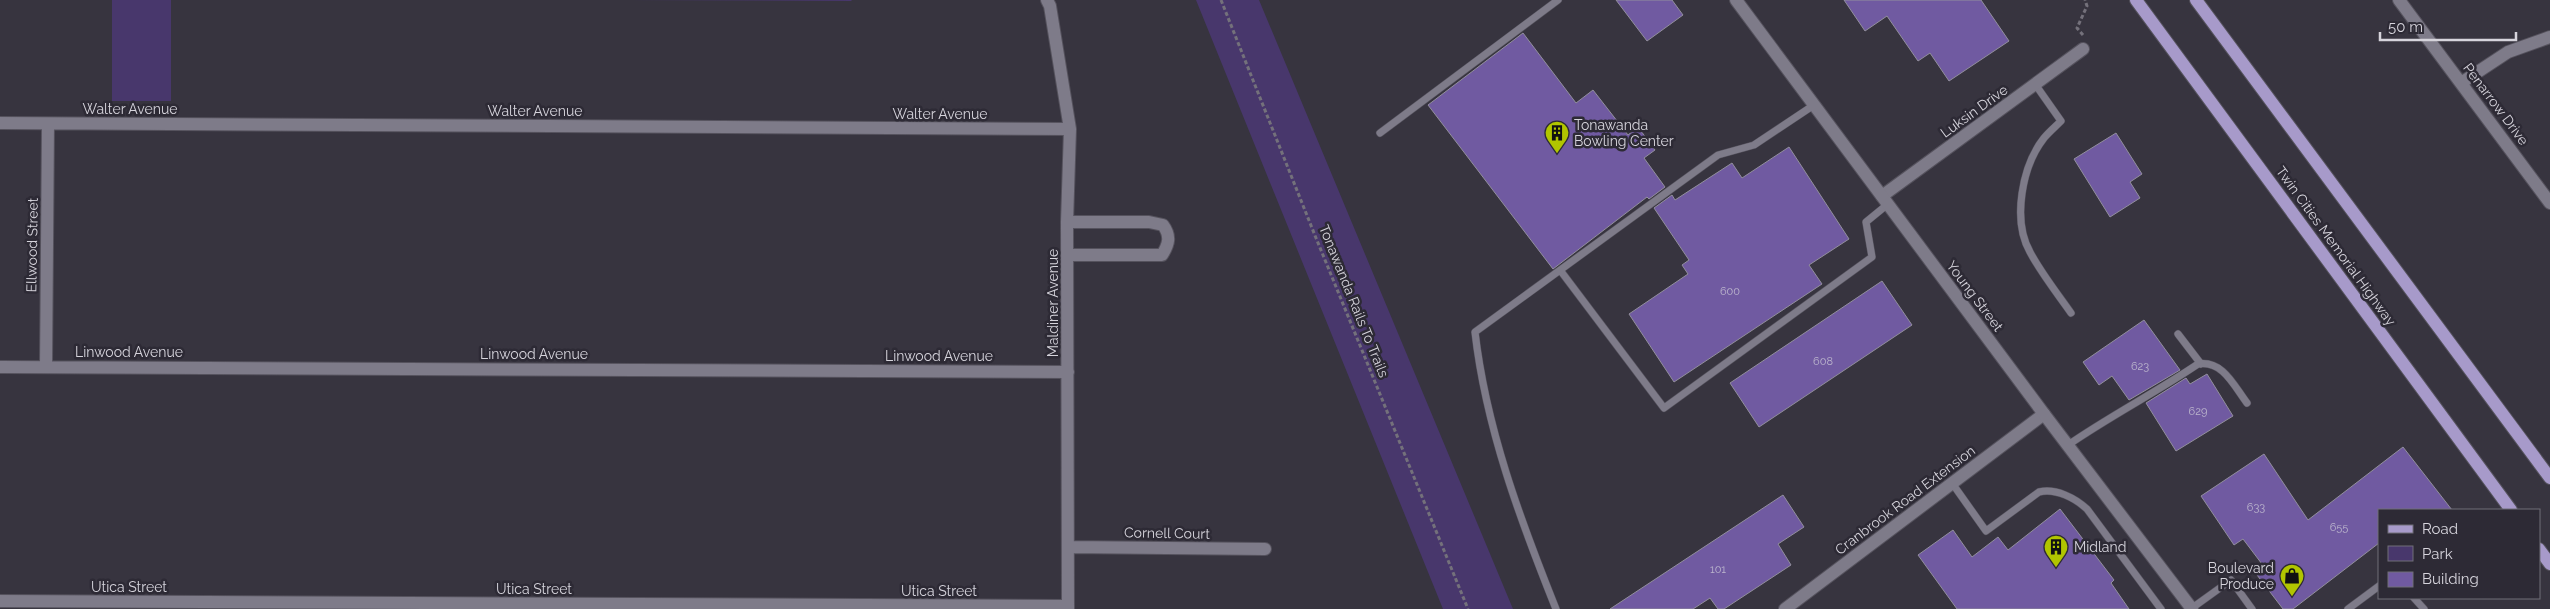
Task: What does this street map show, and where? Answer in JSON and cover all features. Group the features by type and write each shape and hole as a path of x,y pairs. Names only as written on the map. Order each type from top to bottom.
{"main road":[{"path":"2196,0 2550,478"},
{"name":"Twin Cities Memorial Highway","path":"2139,1 2510,509"},
{"path":"2540,549 2550,564"}],"street":[{"name":"Maldiner Avenue","path":"1047,0 1050,6 1070,129 1067,222 1068,608"},
{"name":"Young Street","path":"1736,0 2044,414 2192,609"},
{"name":"Penarrow Drive","path":"2399,0 2550,203"},
{"path":"2461,83 2508,52 2550,37"},
{"name":"Luksin Drive","path":"1885,200 2086,46"},
{"name":"Walter Avenue","path":"0,123 1070,129"},
{"name":"Ellwood Street","path":"46,367 48,124"},
{"path":"1067,222 1149,222 1163,225 1169,233 1168,246 1162,255 1068,255"},
{"name":"Linwood Avenue","path":"0,367 1068,372"},
{"name":"Cranbrook Road Extension","path":"1784,609 2044,414"},
{"name":"Cornell Court","path":"1068,546 1265,549"},
{"name":"Utica Street","path":"0,601 1068,608"}],"lane":[{"path":"1380,133 1558,0"},
{"path":"2035,84 2061,121 2044,138 2028,172 2021,210 2022,229 2029,251 2071,313"},
{"path":"1556,609 1513,496 1491,424 1479,371 1475,332 1718,155 1754,145 1814,105"},
{"path":"1560,270 1664,408 1872,257 1866,222 1885,200"},
{"path":"2178,334 2201,364"},
{"path":"2068,445 2095,426 2201,364 2214,364 2220,368 2247,403"},
{"path":"1952,483 1986,531 2040,492 2046,490 2078,500 2088,509 2161,609"},
{"path":"2192,609 2231,580 2252,609"},
{"path":"2348,609 2378,587"},
{"path":"2415,599 2424,609"}],"path":[{"name":"Tonawanda Rails To Trails","path":"1221,0 1468,609"},
{"path":"2085,0 2087,6 2078,28 2086,46"}],"green space":[{"path":"112,0 171,0 171,101 112,101"},
{"path":"628,0 851,0 852,1"},
{"path":"1196,0 1259,0 1513,609 1443,609"}],"building":[{"path":"1616,0 1672,0 1683,15 1647,41"},
{"path":"1844,0 1981,0 2009,41 1949,81 1930,53 1918,61 1887,16 1865,31"},
{"name":"Tonawanda Bowling Center","path":"1523,33 1576,103 1593,90 1628,135 1638,127 1655,150 1644,158 1665,187 1649,199 1647,197 1553,269 1428,105"},
{"path":"2116,133 2142,174 2130,182 2140,198 2110,217 2074,159"},
{"path":"1789,147 1849,239 1809,265 1822,284 1674,382 1629,314 1688,274 1682,265 1689,260 1654,208 1672,195 1675,200 1732,163 1742,178"},
{"path":"1882,281 1912,325 1759,427 1730,383"},
{"path":"2144,320 2180,370 2129,400 2112,376 2099,385 2083,362"},
{"path":"2207,374 2233,416 2176,451 2146,403 2186,378 2190,384"},
{"path":"2403,447 2451,509 2378,509 2378,544 2293,609 2283,609 2257,575 2265,568 2243,539 2234,545 2201,496 2264,454 2308,520"},
{"path":"1783,495 1804,527 1778,544 1791,565 1724,609 1718,609 1710,598 1693,609 1610,609"},
{"path":"2060,509 2114,580 2111,583 2129,609 1957,609 1918,555 1953,530 1972,557 1998,537 2008,550"}],"place":[{"name":"Tonawanda Bowling Center","path":"1557,154"},
{"name":"Midland","path":"2056,568"},
{"name":"Boulevard Produce","path":"2292,597"}]}
